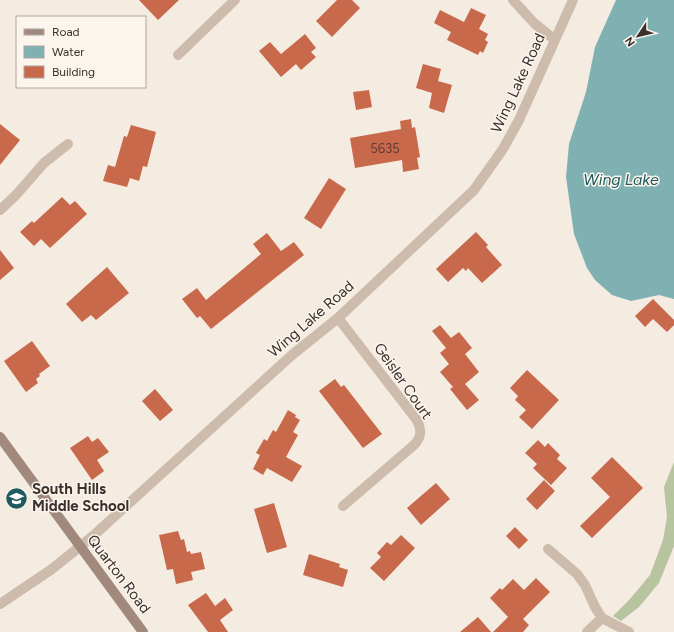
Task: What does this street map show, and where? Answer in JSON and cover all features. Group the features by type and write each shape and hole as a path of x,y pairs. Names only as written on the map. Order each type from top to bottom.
{"street":[{"path":"178,55 235,0"},
{"path":"513,0 534,23 555,40"},
{"name":"Wing Lake Road","path":"0,604 80,547 292,355 338,318 474,190 489,171 516,126 573,0"},
{"path":"0,210 16,195 44,163 68,144"},
{"name":"Geisler Court","path":"338,318 416,419 420,426 421,434 414,446 343,506"},
{"name":"Quarton Road","path":"0,437 143,632"},
{"path":"548,549 577,574 585,585 602,618 629,632"},
{"path":"587,632 602,618"}],"green space":[{"path":"674,462 674,546 659,583 639,607 621,621 613,616 630,599 650,575 663,540 667,517 664,487"}],"water":[{"name":"Wing Lake","path":"616,0 674,0 674,299 659,295 631,301 612,295 595,280 587,268 574,234 566,177 569,144 586,92 595,47"}],"building":[{"path":"139,0 179,0 158,20"},
{"path":"337,0 352,0 360,8 332,37 316,21"},
{"path":"471,8 486,15 479,29 488,34 485,40 488,42 483,53 480,51 478,55 447,40 451,32 434,23 440,10 464,22"},
{"path":"305,34 316,48 311,52 316,57 301,70 296,64 281,77 259,51 270,42 281,54"},
{"path":"423,64 441,69 438,81 452,85 444,113 429,108 432,93 416,88"},
{"path":"369,90 372,107 356,110 353,92"},
{"path":"411,119 412,128 415,127 420,157 417,158 419,169 403,172 402,160 355,168 350,138 401,129 400,121"},
{"path":"0,124 20,140 0,165"},
{"path":"131,125 156,132 147,167 143,166 139,181 130,178 127,187 103,181 108,165 115,167 124,136 127,137"},
{"path":"329,178 346,189 321,229 304,218"},
{"path":"62,197 70,205 75,201 87,214 50,248 41,239 34,246 20,232 32,221 34,223"},
{"path":"476,232 488,245 486,247 502,265 482,283 468,268 466,271 463,268 448,282 436,269"},
{"path":"267,233 281,251 294,242 304,255 211,329 200,316 197,318 182,299 197,288 206,300 261,254 253,244"},
{"path":"0,250 14,268 0,280"},
{"path":"107,267 129,293 96,320 91,315 82,322 66,304"},
{"path":"653,299 674,320 674,325 667,332 653,319 645,327 635,316"},
{"path":"440,325 451,338 459,332 472,348 465,354 479,372 465,384 479,400 467,410 450,389 453,387 440,372 449,364 440,353 446,348 432,331"},
{"path":"32,341 50,366 39,374 40,376 36,379 38,383 26,392 4,361"},
{"path":"527,370 559,400 532,429 519,417 526,410 515,400 518,396 510,388"},
{"path":"335,379 341,387 344,385 382,434 363,448 319,391"},
{"path":"155,389 173,410 160,421 142,401"},
{"path":"288,410 296,415 295,417 300,420 293,432 298,435 286,457 302,466 292,482 267,468 263,475 253,469 260,455 256,453 264,439 267,441 273,430 276,432"},
{"path":"88,436 92,442 98,438 109,452 97,460 104,471 92,480 70,448"},
{"path":"538,440 545,447 548,443 560,455 557,459 567,468 551,485 533,468 537,464 525,453"},
{"path":"612,457 643,488 592,538 580,526 610,497 591,478"},
{"path":"544,480 555,491 537,510 526,499"},
{"path":"436,483 450,499 421,525 407,508"},
{"path":"274,503 287,547 267,553 254,509"},
{"path":"515,527 528,540 519,549 506,536"},
{"path":"178,531 181,540 184,539 187,552 190,551 191,554 201,552 205,569 191,572 193,580 176,584 173,569 167,570 159,535"},
{"path":"401,535 415,548 384,581 370,568 381,557 377,553 387,542 391,545"},
{"path":"309,554 340,564 339,567 348,570 343,587 303,575"},
{"path":"536,578 550,592 523,619 529,625 523,632 493,632 508,617 490,598 500,588 502,590 513,579 524,590"},
{"path":"206,593 215,606 225,598 233,610 220,620 228,632 208,632 188,605"},
{"path":"478,617 491,632 460,632"}],"place":[{"name":"South Hills Middle School","path":"17,498"}]}
